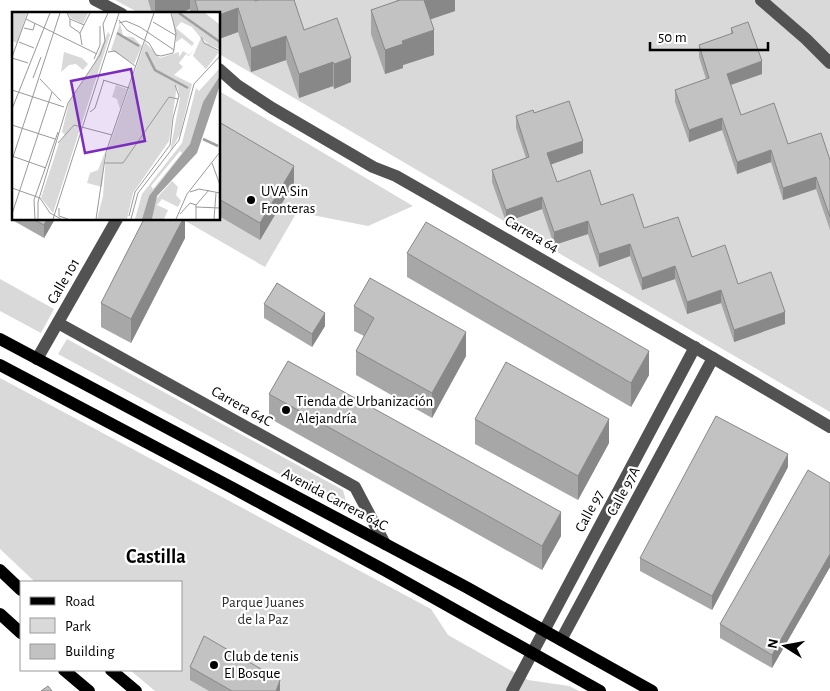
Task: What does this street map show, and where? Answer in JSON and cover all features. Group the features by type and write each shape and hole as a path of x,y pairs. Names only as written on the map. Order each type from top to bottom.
{"main road":[{"name":"Avenida Carrera 64C","path":"0,339 466,586 652,691"},
{"path":"0,365 246,495 600,691"},
{"path":"0,570 20,589"},
{"path":"0,614 20,632"},
{"path":"65,671 89,691"},
{"path":"112,671 136,691"}],"street":[{"path":"95,0 118,12"},
{"path":"761,0 830,62"},
{"name":"Carrera 64","path":"220,70 237,85 272,108 373,167 396,176 431,196 695,347 830,427"},
{"name":"Calle 101","path":"37,359 116,220"},
{"name":"Carrera 64C","path":"58,323 355,487 385,544"},
{"name":"Calle 97","path":"512,691 695,347"},
{"name":"Calle 97A","path":"561,640 713,358"}],"green space":[{"path":"115,0 830,0 830,412 220,55 220,12 137,12"},
{"path":"220,92 413,206 368,226 297,212 265,267 184,220 220,220"},
{"path":"0,279 54,309 41,333 0,311"},
{"path":"67,339 343,490 349,512 58,354"},
{"name":"Parque Juanes de la Paz","path":"0,378 431,609 448,635 528,680 569,686 579,691 155,691 131,671 182,671 182,581 34,581 0,549"}],"building":[{"path":"195,0 294,0 304,30 337,18 351,58 299,74 286,36 251,48 238,8 220,15 220,12 198,12"},
{"path":"400,0 424,0 434,30 402,41 403,44 385,50 371,10"},
{"path":"748,22 762,61 727,74 741,115 774,103 788,144 821,133 830,160 830,217 816,177 783,188 771,150 737,162 722,118 689,130 675,90 709,78 699,45 733,33 731,28"},
{"path":"569,101 583,141 547,153 557,182 590,170 601,205 633,194 644,228 678,217 692,257 725,245 738,284 771,272 785,312 734,330 721,290 687,302 675,266 642,278 630,244 599,254 588,221 554,232 542,197 506,210 492,170 529,157 516,116 533,110 534,113"},
{"name":"UVA Sin Fronteras","path":"220,123 294,166 260,223 220,200"},
{"path":"35,220 46,220 44,225"},
{"path":"143,220 182,220 131,319 101,303"},
{"path":"426,222 649,351 631,383 407,253"},
{"path":"370,278 466,332 432,393 356,351 374,318 354,306"},
{"path":"277,283 325,313 312,334 264,304"},
{"path":"288,361 561,512 542,546 269,394"},
{"path":"506,362 609,419 578,476 475,419"},
{"path":"716,416 788,454 712,596 640,558"},
{"path":"808,470 830,483 830,554 772,655 720,624"},
{"path":"204,636 280,680 276,691 232,691 190,667"},
{"path":"48,686 52,691 41,691"}],"place":[{"name":"UVA Sin Fronteras","path":"251,200"},
{"name":"Tienda de Urbanización Alejandría","path":"286,410"},
{"name":"Club de tenis El Bosque","path":"214,665"}],"district":[{"name":"Castilla","path":"156,556"}]}
